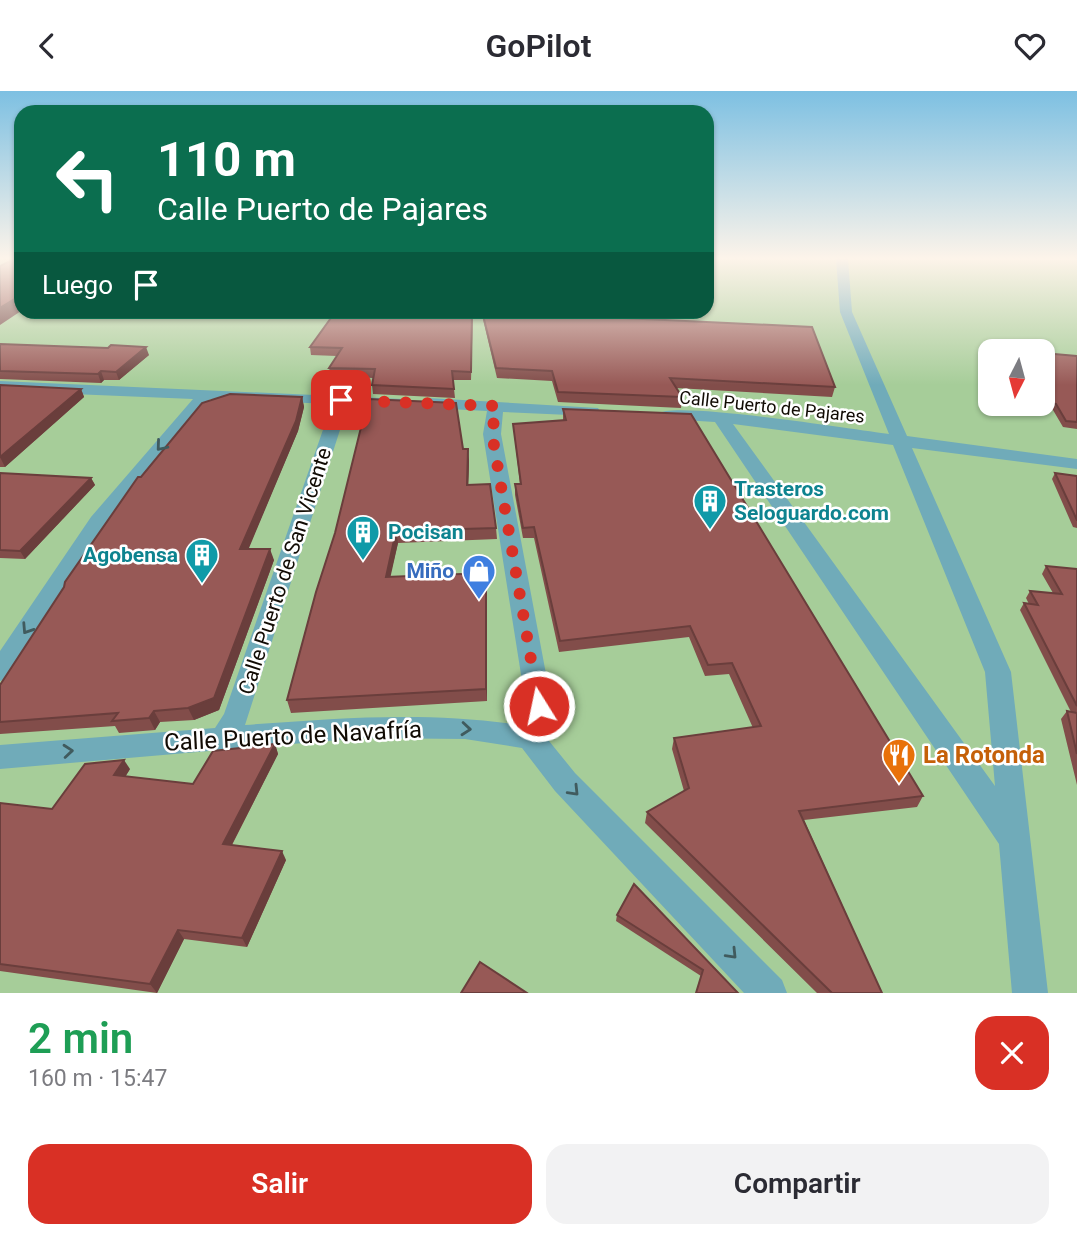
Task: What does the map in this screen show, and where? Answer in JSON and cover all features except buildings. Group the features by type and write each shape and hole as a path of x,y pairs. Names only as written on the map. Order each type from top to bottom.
{"street":[{"path":"845,301 846,311 998,672 1030,993"},
{"path":"0,386 608,411"},
{"path":"0,671 101,517 206,394"},
{"name":"Calle Puerto de San Vicente","path":"223,739 236,717 341,400"},
{"path":"496,406 492,434 539,706 530,738 565,782 769,993"},
{"name":"Calle Puerto de Pajares","path":"650,414 720,417 1077,464"},
{"path":"720,417 1016,843"},
{"name":"Calle Puerto de Navafría","path":"0,757 362,727 465,728 530,738"}],"green space":[{"path":"0,301 14,301 14,319 714,319 714,301 1077,301 1077,993 0,993"}],"place":[{"name":"Trasteros Seloguardo.com","path":"710,531"},
{"name":"Pocisan","path":"363,562"},
{"name":"Agobensa","path":"202,585"},
{"name":"Miño","path":"479,601"},
{"name":"La Rotonda","path":"899,785"}],"route":[{"path":"341,400 496,406 492,434 539,706"}]}
